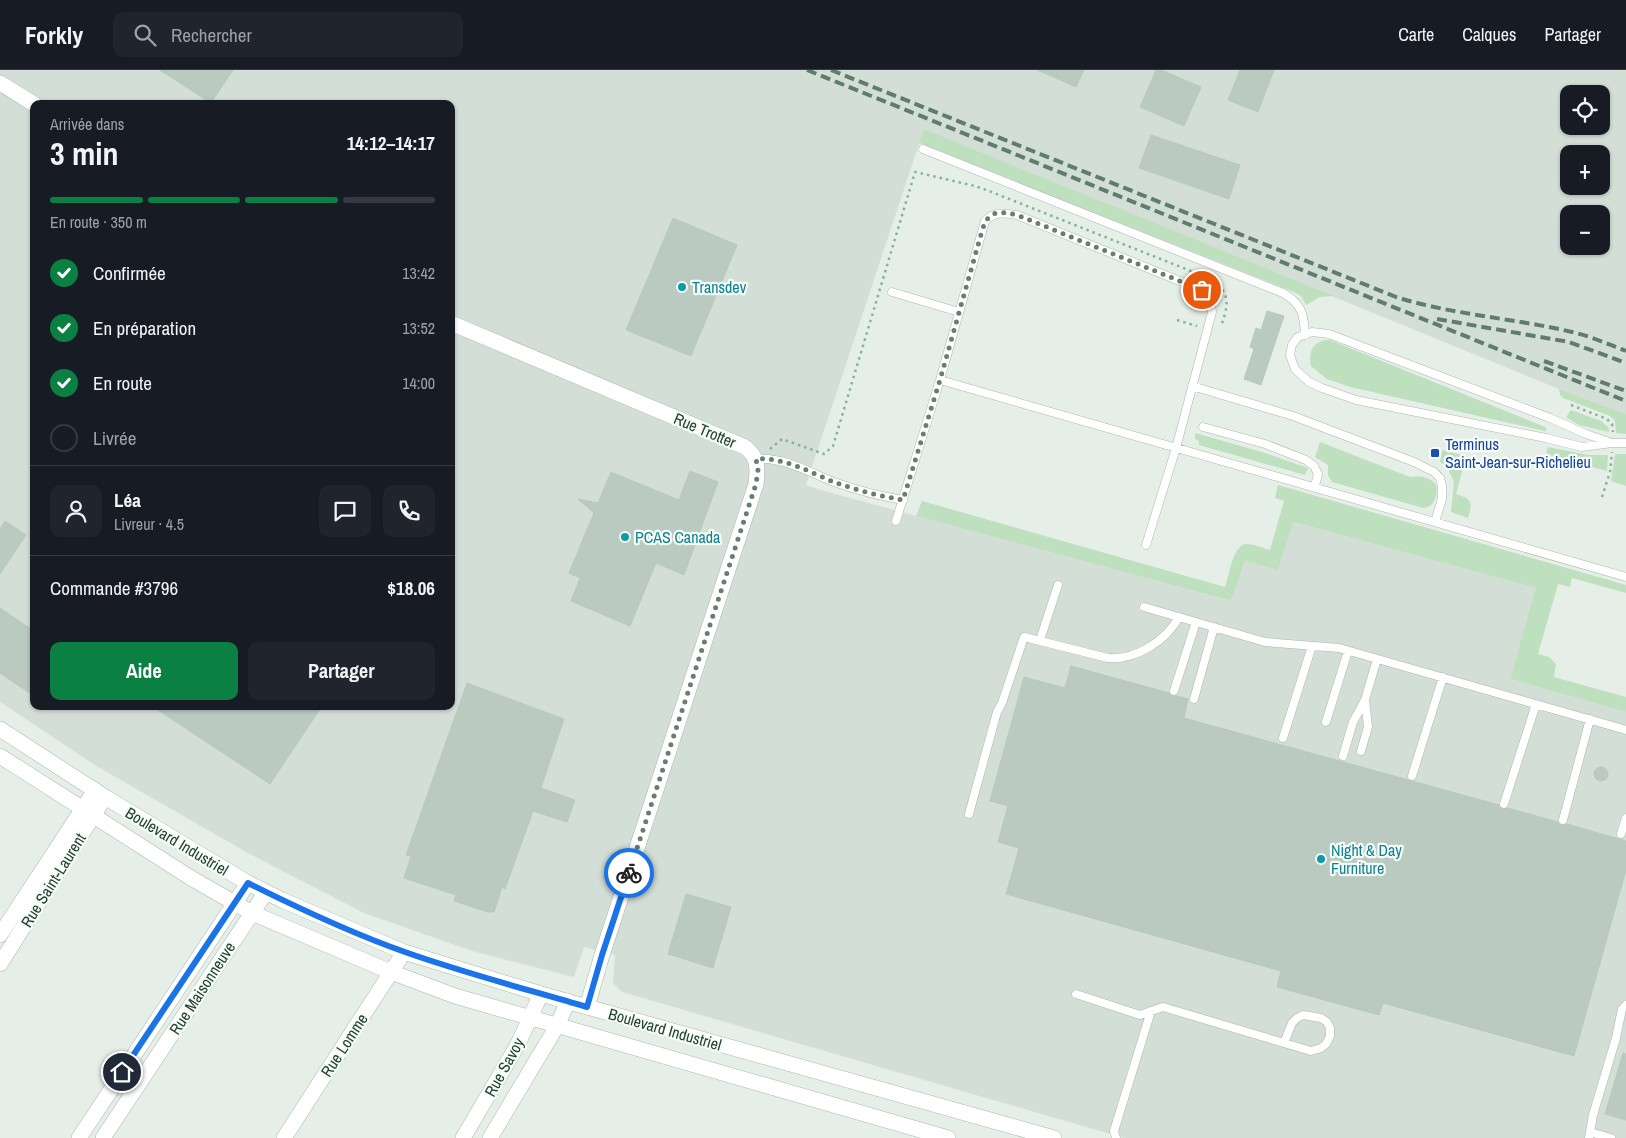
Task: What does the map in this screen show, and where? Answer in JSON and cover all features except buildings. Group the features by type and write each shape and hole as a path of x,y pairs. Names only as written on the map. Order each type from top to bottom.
{"street":[{"path":"0,82 30,101"},
{"name":"Rue Trotter","path":"455,325 745,446 756,459"},
{"path":"587,1007 602,955 756,484 758,470 756,459"},
{"name":"Boulevard Industriel","path":"0,729 100,793 248,883 354,932 404,952 541,994 1054,1138"},
{"name":"Boulevard Industriel","path":"0,756 192,878 252,913 391,972 455,996 948,1138"},
{"name":"Rue Saint-Laurent","path":"0,964 100,793"},
{"name":"Rue Saint-Laurent","path":"0,935 88,813"},
{"name":"Rue Maisonneuve","path":"78,1138 248,883"},
{"name":"Rue Maisonneuve","path":"103,1138 266,892"},
{"name":"Rue Lomme","path":"284,1138 404,952"},
{"name":"Rue Savoy","path":"465,1137 517,1046 541,994"},
{"name":"Rue Savoy","path":"490,1138 557,1026 568,1001"},
{"path":"122,1072 139,1083"}],"lane":[{"path":"923,149 1283,293 1292,298 1300,307 1305,316 1306,334"},
{"path":"896,521 940,380 985,221 989,216 996,213 1005,213 1017,215 1202,290 1208,295 1212,304 1212,312 1176,448 1146,546"},
{"path":"892,292 959,312"},
{"path":"1612,443 1330,334 1312,332 1298,337 1292,345 1290,355 1295,368 1309,382 1348,398 1582,447 1626,443"},
{"path":"940,380 1626,577"},
{"path":"1192,386 1302,420 1434,472 1440,478 1442,486 1442,499 1435,522"},
{"path":"1203,428 1265,444 1306,460 1314,466 1318,474 1314,486"},
{"path":"756,459 770,458 781,461 836,483 903,500"},
{"path":"1040,640 1058,584"},
{"path":"1144,606 1265,642 1339,648 1626,730"},
{"path":"969,814 998,712 1024,636 1108,658 1122,659 1157,642 1169,633 1179,617"},
{"path":"1174,691 1196,622"},
{"path":"1194,699 1214,627"},
{"path":"1283,738 1312,646"},
{"path":"1326,722 1348,651"},
{"path":"1343,756 1353,722 1366,700 1377,659"},
{"path":"1412,776 1443,677"},
{"path":"1361,751 1368,727 1366,700"},
{"path":"1504,804 1536,704"},
{"path":"1563,820 1590,719"},
{"path":"1621,834 1626,818"},
{"path":"1076,994 1140,1015 1162,1007 1311,1051 1321,1048 1330,1036 1330,1028 1327,1022 1321,1018 1302,1015 1297,1018 1288,1030 1284,1043"},
{"path":"1610,1138 1590,1135 1593,1115 1616,1038 1622,1009 1626,1005"},
{"path":"1116,1138 1114,1131 1151,1011"}],"path":[{"path":"1177,320 1207,329"}],"shaded area":[{"path":"0,70 1626,70 1626,414 1559,389 924,129 806,485 1230,601 1245,561 1278,569 1292,522 1537,588 1510,679 1626,712 1626,1138 1124,1138 622,992 613,983 615,955 584,947 574,977 472,951 364,913 246,852 93,764 0,702"}],"green space":[{"path":"924,129 1334,296 1320,297 1306,305 1301,296 1294,292 919,143"},
{"path":"1325,340 1330,340 1545,427 1547,430 1350,387 1327,379 1311,366 1310,361 1314,346"},
{"path":"1559,389 1626,414 1626,434 1616,433 1615,421 1610,416 1563,398 1560,395"},
{"path":"1571,410 1601,421 1609,428 1609,432 1579,425 1566,417"},
{"path":"1195,433 1262,452 1308,468 1305,475 1199,445 1199,441 1195,439"},
{"path":"1320,442 1410,477 1427,478 1436,485 1435,500 1423,508 1332,482 1328,475 1328,465 1315,457"},
{"path":"1548,447 1589,455 1608,455 1607,471 1546,454"},
{"path":"1442,450 1466,456 1456,494 1470,502 1468,518 1451,512 1454,482 1447,467 1440,462"},
{"path":"1615,454 1626,454 1626,486 1611,481"},
{"path":"1278,485 1626,585 1626,593 1572,578 1570,587 1558,584 1538,654 1549,657 1556,664 1554,677 1626,697 1626,712 1510,679 1536,588 1293,522 1278,570 1245,561 1231,601 916,516 922,501 1225,587 1232,561 1242,545 1253,545 1270,550 1284,501 1275,498"}],"railway":[{"path":"807,70 1626,401"},
{"path":"831,70 1396,297 1439,308 1572,332 1626,351"},
{"path":"1437,319 1569,342 1626,363"},
{"path":"1544,361 1626,391"}],"way so far":[{"path":"629,873 756,484 758,470 756,459 770,458 781,461 836,483 903,500 940,380 985,221 989,216 996,213 1017,215 1202,290"}],"place":[{"name":"Transdev","path":"682,287"},
{"name":"Terminus Saint-Jean-sur-Richelieu","path":"1435,453"},
{"name":"PCAS Canada","path":"625,537"},
{"name":"Night & Day Furniture","path":"1321,859"}],"route":[{"path":"122,1072 248,883 354,932 404,952 587,1007 629,873"}]}
